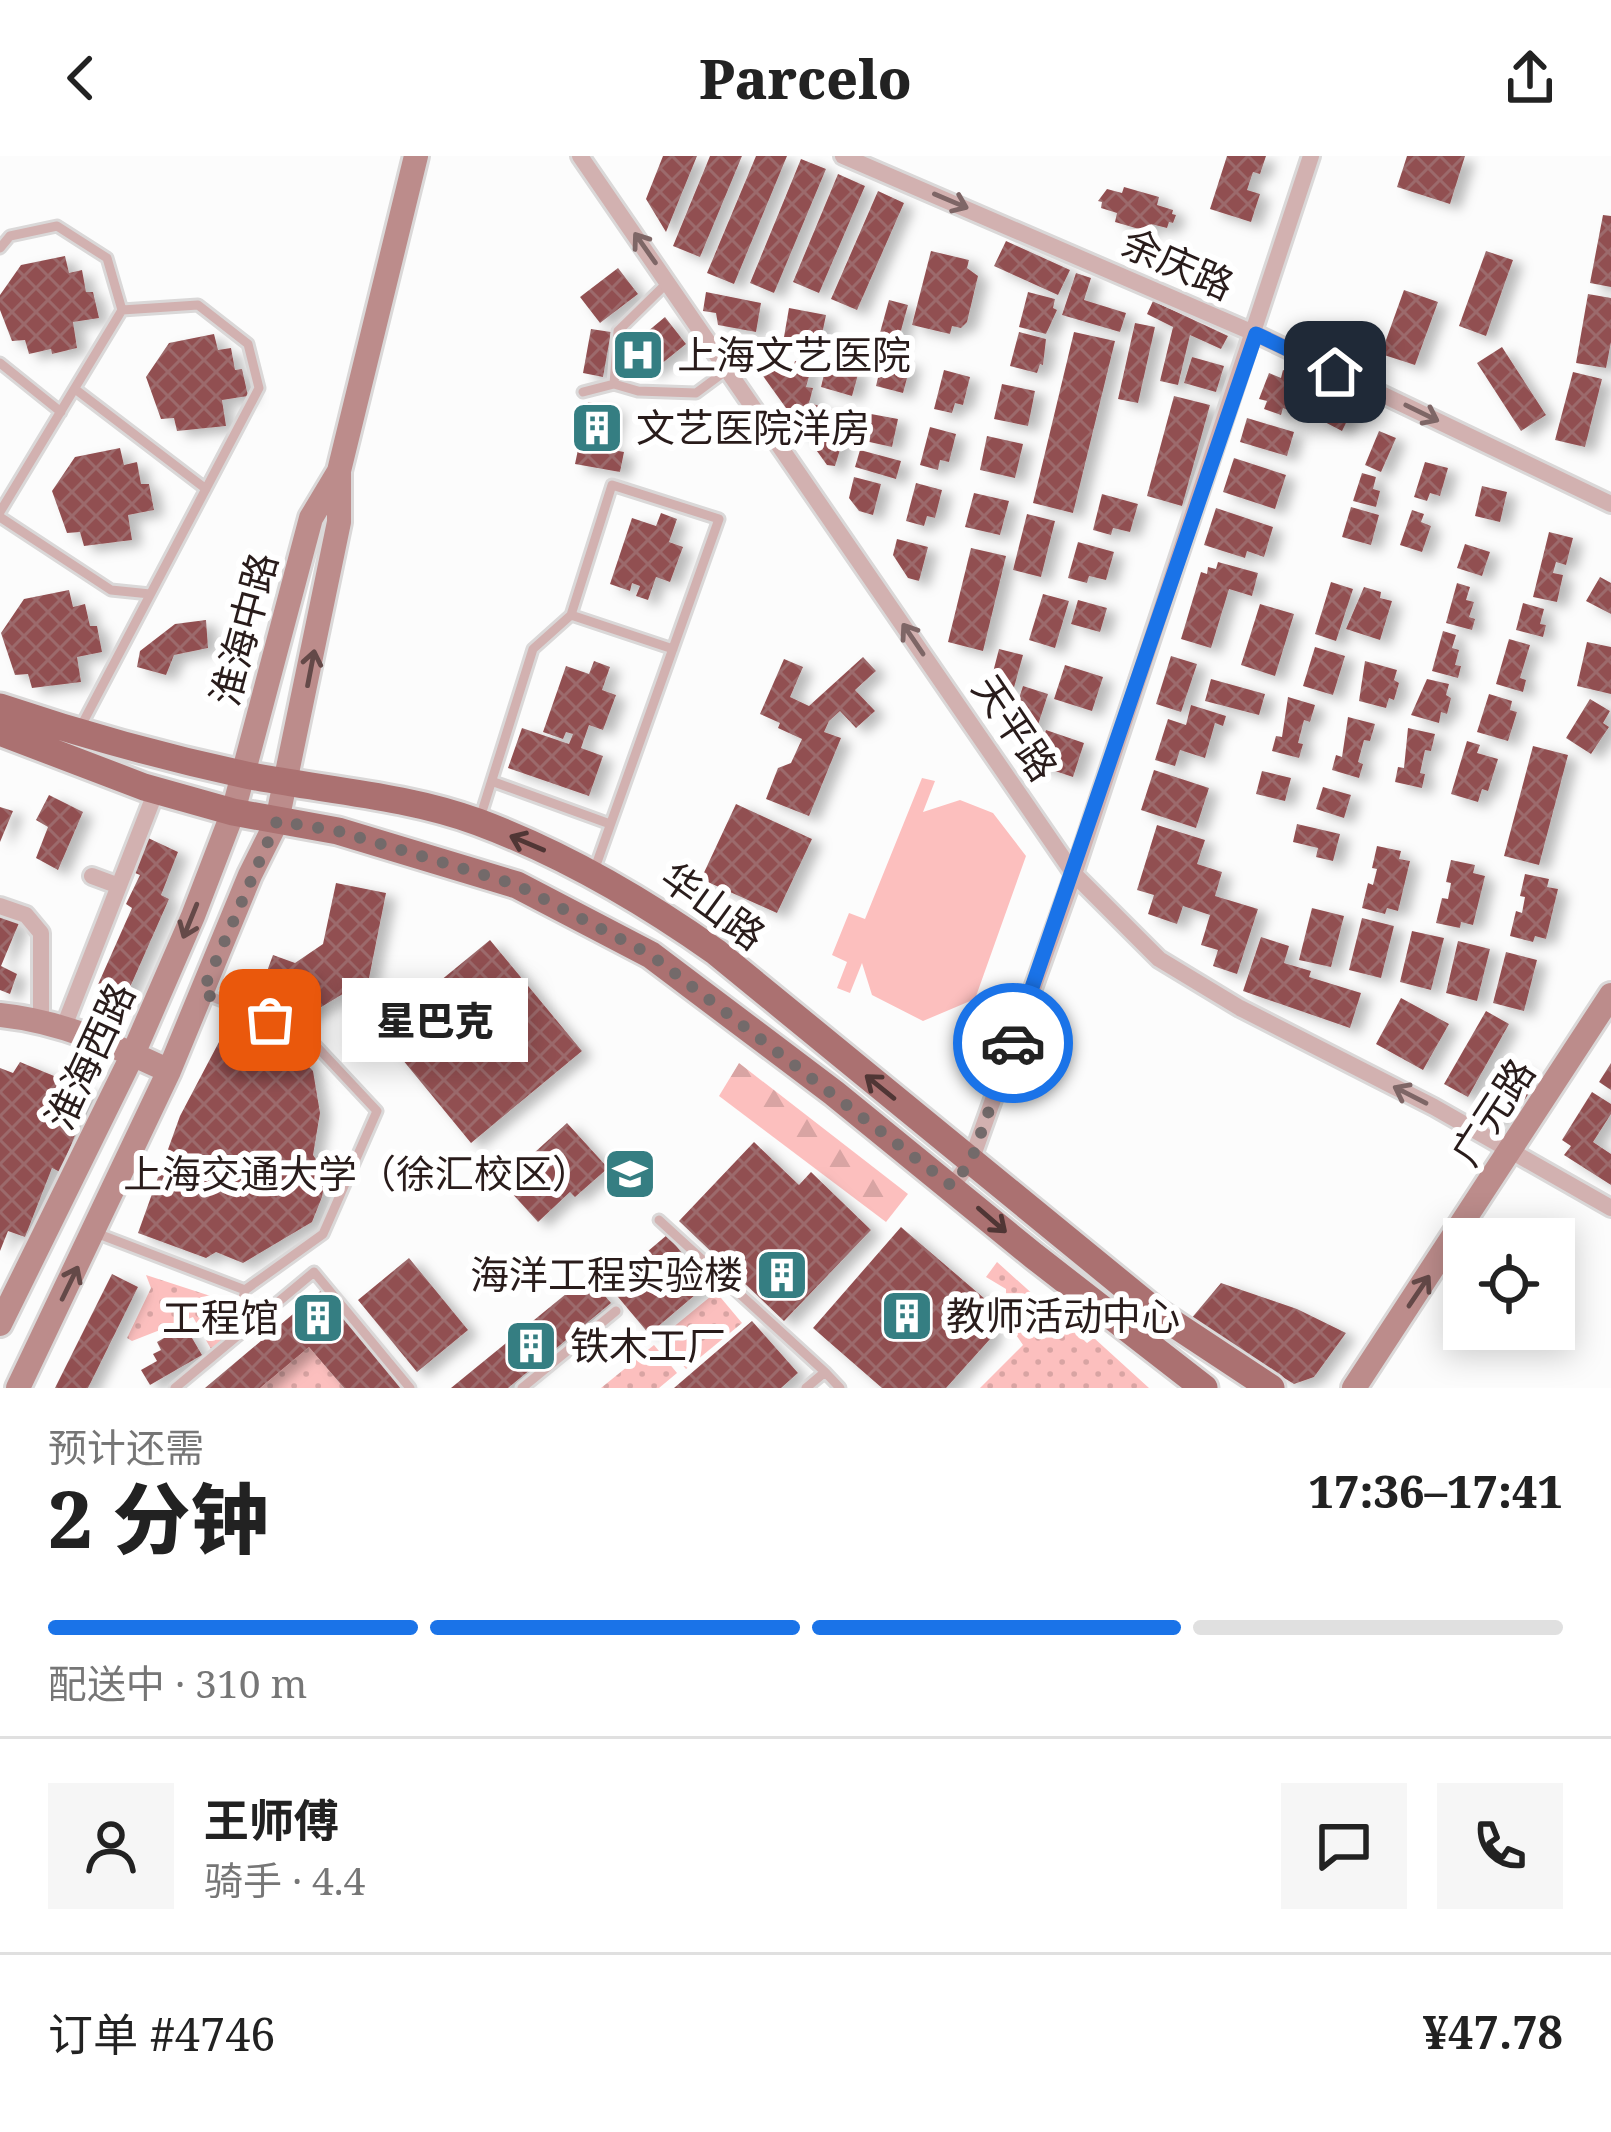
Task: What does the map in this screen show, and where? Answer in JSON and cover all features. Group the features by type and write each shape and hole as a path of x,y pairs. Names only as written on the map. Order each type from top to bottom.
{"main road":[{"name":"淮海中路","path":"277,821 339,522 340,471 416,156"},
{"name":"淮海中路","path":"233,812 311,518 340,471"},
{"name":"华山路","path":"0,707 77,733 242,774 478,822 593,873 650,905 716,952 1156,1312 1271,1388"},
{"name":"华山路","path":"0,732 157,790 233,812 338,831 517,885 651,955 952,1186 1194,1385"},
{"name":"淮海西路","path":"0,1324 134,1054 233,812"},
{"name":"淮海西路","path":"18,1388 169,1071 277,821"},
{"name":"广元路","path":"1354,1388 1611,994"},
{"path":"0,1015 52,1026 169,1071"}],"street":[{"name":"天平路","path":"580,156 1074,874 1159,959 1240,1008 1513,1150 1611,1208"},
{"name":"余庆路","path":"843,156 1256,334 1611,505"},
{"path":"952,1186 971,1161 1074,874 1311,156"},
{"path":"52,1026 119,886 157,790"},
{"path":"92,876 119,886"},
{"path":"0,906 26,915 41,933 52,1026"}],"lane":[{"path":"0,248 10,236 57,226 107,258 122,310 0,515 110,590 151,594"},
{"path":"614,384 618,331 668,281"},
{"path":"77,733 259,388 248,344 198,305 122,310"},
{"path":"0,363 61,412"},
{"path":"583,392 614,384 638,391 696,393 728,370"},
{"path":"75,389 206,489"},
{"path":"478,822 533,649 571,615 612,485 719,519 593,873"},
{"path":"571,615 673,649"},
{"path":"494,782 610,824"},
{"path":"202,993 304,1033 377,1112 323,1234 245,1290 233,1339"},
{"path":"659,1220 840,1388"},
{"path":"94,1232 245,1290"},
{"path":"175,1388 314,1272 410,1388"},
{"path":"522,1388 616,1311"},
{"path":"806,1388 826,1372"}],"green space":[{"path":"922,778 935,781 923,812 960,800 993,813 1026,856 975,999 923,1021 872,995 862,963 850,993 837,988 847,962 832,955 849,913 865,919"},
{"path":"739,1063 908,1194 886,1222 719,1096"},
{"path":"997,1262 1087,1343 1094,1338 1149,1388 980,1388 1023,1345 1006,1320 1006,1289 986,1277"},
{"path":"146,1275 232,1303 227,1336 211,1349 193,1317 132,1341 127,1338 151,1288"},
{"path":"716,1292 742,1323 686,1369 660,1338"},
{"path":"654,1345 677,1373 659,1388 601,1388"},
{"path":"309,1347 344,1388 260,1388"}],"building":[{"path":"663,156 697,156 666,232 646,199"},
{"path":"710,156 742,156 700,257 673,246"},
{"path":"756,156 787,156 734,284 707,273"},
{"path":"1227,156 1266,156 1247,190 1260,194 1251,222 1210,209"},
{"path":"1407,156 1465,156 1450,204 1397,187"},
{"path":"801,159 826,169 774,293 750,283"},
{"path":"838,174 865,186 819,293 793,282"},
{"path":"1124,187 1159,197 1157,205 1176,215 1173,223 1167,228 1151,224 1149,232 1115,222 1117,213 1101,208 1098,201 1107,189 1122,193"},
{"path":"878,191 904,203 857,310 831,299"},
{"path":"1603,215 1611,216 1611,287 1590,283"},
{"path":"1006,241 1070,270 1058,295 994,266"},
{"path":"931,251 969,260 967,268 978,276 967,322 961,328 952,326 950,334 912,325"},
{"path":"1486,251 1513,260 1486,336 1459,326"},
{"path":"65,256 69,273 82,270 99,318 73,322 77,348 29,354 25,340 12,341 0,310 0,295 21,265"},
{"path":"618,268 638,294 600,323 580,297"},
{"path":"1076,273 1091,278 1084,300 1126,313 1120,332 1062,315"},
{"path":"1404,290 1438,302 1415,365 1381,354"},
{"path":"706,292 761,303 756,332 718,325 716,313 703,311"},
{"path":"1028,292 1055,299 1057,310 1046,334 1019,327"},
{"path":"1588,294 1611,298 1606,368 1576,363"},
{"path":"889,300 908,305 897,345 878,340"},
{"path":"1153,301 1228,336 1221,349 1190,335 1178,385 1160,381 1173,327 1147,314"},
{"path":"789,308 826,315 820,344 784,337"},
{"path":"665,317 686,344 650,373 629,347"},
{"path":"1135,323 1155,327 1138,403 1118,399"},
{"path":"591,329 611,332 603,377 583,373"},
{"path":"1019,332 1046,339 1043,365 1037,373 1010,366"},
{"path":"1074,332 1115,341 1073,513 1033,503"},
{"path":"214,334 218,350 231,348 248,396 222,400 226,426 177,431 174,418 161,419 146,377 169,343"},
{"path":"1502,347 1546,415 1521,431 1477,363"},
{"path":"883,357 911,363 903,393 876,386"},
{"path":"1192,357 1224,366 1216,392 1184,383"},
{"path":"795,361 812,366 806,387 813,388 809,403 841,412 838,424 847,427 835,466 827,465 763,376 764,366 792,372"},
{"path":"827,362 859,371 852,396 821,387"},
{"path":"944,370 970,377 963,405 955,403 952,413 934,409"},
{"path":"1283,370 1292,374 1290,381 1300,385 1290,411 1283,408 1281,415 1264,409 1267,401 1259,399 1269,373 1281,378"},
{"path":"1573,372 1602,379 1585,447 1555,440"},
{"path":"1002,384 1035,391 1028,426 994,419"},
{"path":"1333,386 1347,393 1342,403 1353,409 1342,431 1317,418"},
{"path":"1174,396 1210,405 1182,506 1147,496"},
{"name":"文艺医院洋房","path":"588,402 616,408 608,449 624,452 620,472 575,464"},
{"path":"871,414 898,419 892,447 865,441"},
{"path":"1247,418 1294,432 1287,456 1240,442"},
{"path":"930,427 956,434 949,462 940,460 938,470 920,465"},
{"path":"1379,431 1396,438 1381,472 1365,465"},
{"path":"987,436 1023,444 1015,478 980,470"},
{"path":"120,448 124,465 137,462 141,484 149,484 154,510 128,515 132,540 84,546 80,532 67,533 52,491 75,457"},
{"path":"860,450 901,461 896,479 855,467"},
{"path":"1234,458 1286,475 1275,509 1223,492"},
{"path":"1425,462 1448,468 1440,496 1430,493 1427,501 1414,497"},
{"path":"1362,473 1376,477 1373,489 1380,491 1376,507 1353,501"},
{"path":"854,477 881,484 873,515 859,511 849,498"},
{"path":"916,483 942,490 935,518 927,516 924,526 906,521"},
{"path":"1482,486 1507,492 1500,522 1475,516"},
{"path":"974,493 1009,501 1000,535 965,527"},
{"path":"1102,494 1138,504 1130,532 1113,528 1111,535 1093,530"},
{"path":"1351,507 1379,515 1371,545 1342,537"},
{"path":"1216,508 1273,527 1264,557 1247,551 1245,558 1204,545"},
{"path":"1412,510 1424,514 1421,522 1431,526 1422,552 1400,545"},
{"path":"661,513 677,519 669,542 683,547 670,582 656,577 648,600 636,596 640,586 632,583 630,591 610,584 632,518 656,526"},
{"path":"1027,514 1055,521 1041,577 1013,570"},
{"path":"1549,532 1573,538 1566,565 1556,562 1553,573 1563,575 1557,602 1533,597"},
{"path":"897,539 928,547 919,581 908,578 893,555"},
{"path":"1078,542 1114,552 1106,580 1089,576 1087,583 1068,578"},
{"path":"1465,544 1490,552 1482,576 1457,568"},
{"path":"971,548 1006,556 983,651 948,642"},
{"path":"1218,562 1258,573 1252,596 1229,589 1211,648 1181,639 1201,572 1216,569"},
{"path":"1600,577 1611,583 1611,614 1586,601"},
{"path":"1331,582 1353,589 1336,641 1315,634"},
{"path":"1457,583 1470,587 1466,600 1474,602 1469,617 1475,619 1472,630 1446,623"},
{"path":"1364,587 1392,601 1380,640 1346,629"},
{"path":"69,590 73,607 85,604 90,626 97,626 102,652 77,657 81,682 32,688 28,674 15,675 1,633 24,599"},
{"path":"1043,594 1069,601 1055,648 1029,640"},
{"path":"1078,600 1107,608 1100,632 1071,624"},
{"path":"1523,603 1544,609 1543,637 1516,630"},
{"path":"1260,604 1294,614 1275,676 1241,665"},
{"path":"206,620 208,648 174,655 166,675 137,667 140,651 175,624"},
{"path":"1443,631 1456,635 1452,648 1459,650 1458,678 1432,671"},
{"path":"1509,639 1530,645 1520,678 1526,680 1523,692 1496,684"},
{"path":"1587,642 1611,647 1611,694 1577,686"},
{"path":"1315,647 1345,656 1333,695 1303,686"},
{"path":"999,649 1023,655 1013,691 990,684"},
{"path":"1171,656 1197,664 1181,712 1156,704"},
{"path":"863,657 876,671 855,690 875,711 856,728 840,711 829,721 824,732 841,738 809,816 766,799 778,768 791,763 802,739 760,714 784,659 803,667 790,697 809,706"},
{"path":"594,661 610,667 602,690 616,695 603,730 589,725 581,748 603,756 589,796 508,768 522,728 569,744 573,734 566,732 563,739 543,732 566,666 589,674"},
{"path":"1365,661 1397,670 1394,680 1399,683 1386,708 1359,701"},
{"path":"1065,665 1103,677 1092,711 1054,699"},
{"path":"1211,679 1265,694 1259,715 1205,701"},
{"path":"1427,679 1449,684 1447,714 1441,712 1439,723 1411,715"},
{"path":"1023,686 1048,694 1034,737 1009,729"},
{"path":"1489,694 1512,701 1510,710 1517,712 1508,741 1477,732"},
{"path":"1288,697 1315,705 1310,722 1304,720 1299,758 1272,751 1276,736 1282,737"},
{"path":"1590,699 1610,711 1603,723 1609,727 1591,754 1566,738"},
{"path":"1191,705 1226,716 1223,726 1215,723 1205,758 1180,750 1175,766 1155,760 1168,719 1186,725"},
{"path":"1348,717 1375,724 1370,741 1364,740 1359,778 1332,770 1336,755 1342,757"},
{"path":"1408,728 1435,734 1431,751 1425,750 1422,788 1395,782 1398,767 1404,768"},
{"path":"1046,730 1084,743 1073,777 1034,764"},
{"path":"1467,741 1480,745 1477,753 1498,759 1488,791 1482,789 1478,802 1451,794"},
{"path":"1533,746 1568,755 1539,865 1504,856"},
{"path":"1154,770 1209,788 1196,828 1141,810"},
{"path":"1262,771 1291,778 1285,801 1256,794"},
{"path":"1323,787 1351,795 1344,818 1316,809"},
{"path":"49,795 83,812 58,870 36,858 48,827 36,820"},
{"path":"736,804 812,839 777,913 701,879"},
{"path":"0,807 13,811 0,842"},
{"path":"1297,824 1340,834 1333,861 1316,857 1318,848 1293,842"},
{"path":"1157,825 1205,840 1197,864 1222,872 1215,896 1258,909 1237,974 1213,966 1218,950 1201,945 1210,915 1183,906 1177,924 1148,914 1154,895 1137,890"},
{"path":"146,837 178,852 161,895 169,899 123,1003 96,989 132,908 126,904 140,875 130,871"},
{"path":"1377,846 1401,851 1399,859 1410,861 1398,911 1387,908 1385,914 1362,908 1377,869 1372,868"},
{"path":"1451,860 1475,865 1473,873 1485,876 1473,925 1461,922 1460,928 1436,923 1442,898 1448,899"},
{"path":"1525,874 1549,879 1547,887 1558,889 1546,939 1535,936 1533,942 1510,936 1516,911 1522,913"},
{"path":"336,883 386,893 369,978 300,1020 255,1004 273,955 295,963 323,944"},
{"path":"1312,908 1344,916 1331,967 1299,960"},
{"path":"0,914 19,923 1,966 17,974 10,994 0,990"},
{"path":"1362,918 1394,926 1381,978 1349,970"},
{"path":"1412,931 1444,938 1431,990 1400,982"},
{"path":"1261,937 1289,946 1284,963 1311,971 1309,977 1361,993 1350,1028 1243,991"},
{"path":"490,940 582,1051 471,1143 379,1031"},
{"path":"1458,941 1490,949 1477,1001 1446,993"},
{"path":"1506,952 1537,960 1524,1011 1493,1003"},
{"path":"1401,998 1449,1024 1423,1070 1376,1044"},
{"path":"1486,1011 1509,1024 1468,1097 1444,1084"},
{"path":"229,1023 300,1057 313,1071 320,1113 313,1155 326,1174 312,1222 243,1263 216,1252 206,1258 138,1233 180,1116"},
{"path":"20,1062 93,1092 60,1172 52,1168 25,1237 8,1231 0,1251 0,1068 13,1073"},
{"path":"1514,1063 1539,1078 1512,1123 1501,1116 1497,1124 1474,1110 1481,1097 1498,1107 1511,1085 1503,1080"},
{"path":"1611,1063 1611,1090 1599,1082"},
{"path":"1592,1092 1611,1104 1611,1114 1593,1142 1611,1154 1611,1185 1564,1155 1571,1146 1562,1140"},
{"path":"567,1123 608,1168 575,1197 570,1192 538,1222 509,1190 541,1161 534,1153"},
{"name":"海洋工程实验楼","path":"754,1142 799,1185 811,1172 871,1230 784,1321 679,1221"},
{"name":"教师活动中心","path":"901,1227 992,1305 991,1338 946,1388 882,1388 813,1328"},
{"path":"667,1235 708,1284 649,1334 608,1285"},
{"path":"409,1258 468,1330 417,1372 358,1300"},
{"path":"112,1274 138,1287 88,1388 55,1388"},
{"name":"铁木工厂","path":"588,1276 611,1303 508,1388 451,1388"},
{"path":"1221,1283 1297,1309 1346,1333 1314,1377 1294,1384 1190,1320"},
{"name":"工程馆","path":"324,1288 407,1388 344,1388 309,1347 260,1388 205,1388"},
{"path":"752,1321 798,1373 781,1388 674,1388"},
{"path":"185,1326 202,1355 150,1385 141,1370 157,1361 153,1354 161,1350 157,1342"}],"way so far":[{"path":"270,1020 202,993 277,821 338,831 517,885 651,955 952,1186 971,1161 1013,1043"}],"place":[{"name":"上海文艺医院","path":"638,355"},
{"name":"文艺医院洋房","path":"597,428"},
{"name":"星巴克","path":"270,1020"},
{"name":"上海交通大学（徐汇校区）","path":"630,1174"},
{"name":"海洋工程实验楼","path":"782,1275"},
{"name":"教师活动中心","path":"907,1316"},
{"name":"工程馆","path":"318,1318"},
{"name":"铁木工厂","path":"531,1346"}],"route":[{"path":"1013,1043 1256,334 1335,372"}]}
